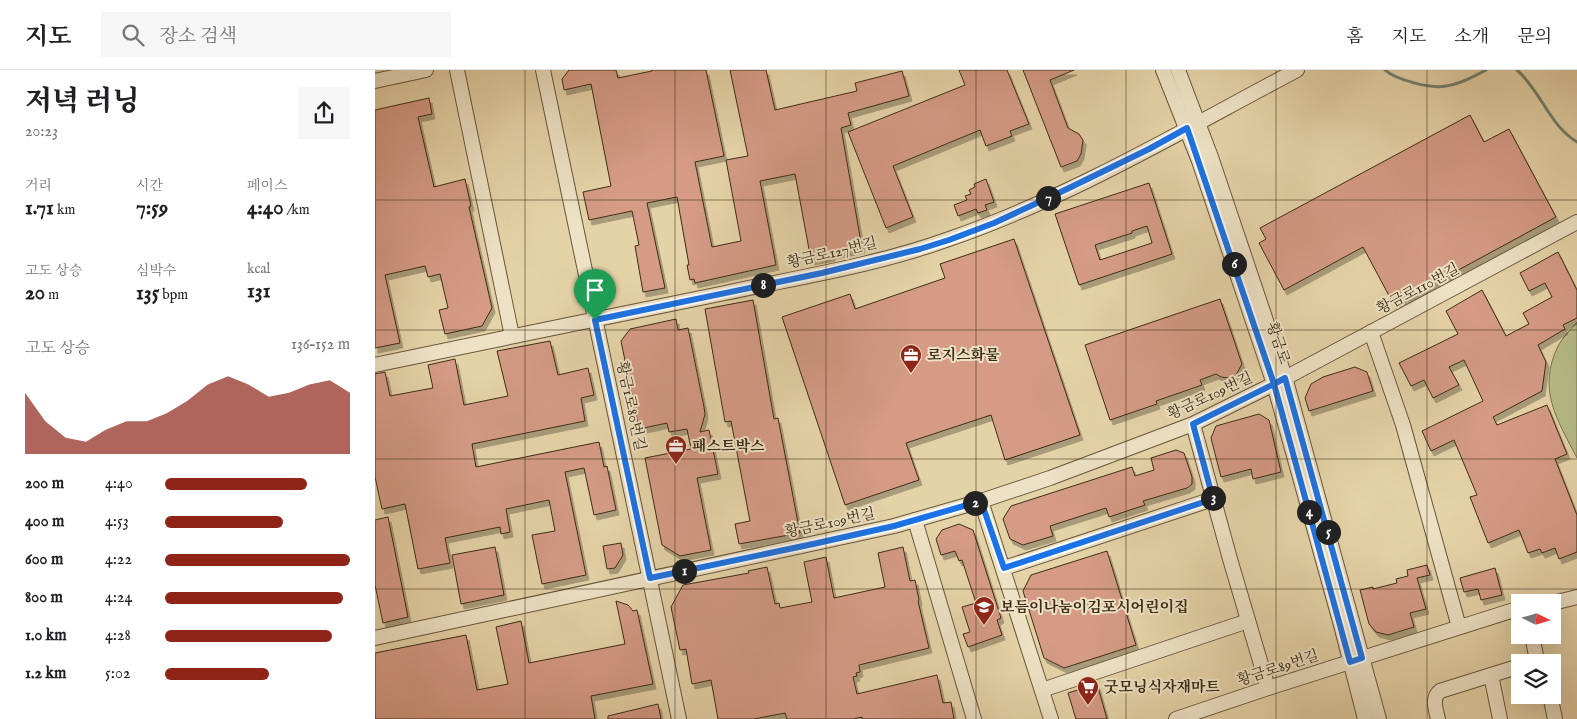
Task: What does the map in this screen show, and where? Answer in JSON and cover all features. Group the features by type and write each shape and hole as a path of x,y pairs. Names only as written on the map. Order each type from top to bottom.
{"street":[{"path":"375,81 427,70"},
{"path":"457,70 512,336"},
{"name":"황금1로80번길","path":"543,70 679,719"},
{"name":"황금로","path":"1163,70 1193,125"},
{"name":"황금로","path":"1178,70 1193,125 1280,381 1356,660 1379,719"},
{"name":"황금로127번길","path":"375,365 822,273 949,240 994,223 1149,149 1297,70"},
{"name":"황금로110번길","path":"1280,381 1577,222"},
{"path":"1371,332 1405,432 1459,628"},
{"name":"황금로109번길","path":"375,638 813,544 915,520 1050,478 1193,424 1280,381"},
{"path":"1193,424 1247,621 1268,688"},
{"path":"1004,568 1213,499"},
{"path":"981,501 1051,719"},
{"path":"915,520 974,719"},
{"path":"1561,601 1577,597"},
{"path":"1356,660 1511,611"},
{"path":"1043,690 1247,621"},
{"name":"황금로","path":"1356,660 1365,719"},
{"name":"황금로89번길","path":"1176,719 1356,660"},
{"path":"1438,719 1435,707 1437,694 1440,691 1511,669"},
{"path":"1491,675 1500,719"},
{"path":"1552,704 1555,719"}],"green space":[{"path":"1577,322 1577,458 1552,404 1549,377 1558,346"}],"building":[{"path":"569,70 616,70 618,78 651,70 706,70 724,156 695,162 712,247 741,241 726,160 748,156 730,70 766,70 775,110 857,91 855,83 902,71 909,96 848,113 851,125 841,128 862,248 811,260 795,174 760,181 776,265 695,283 694,279 690,280 677,197 647,203 665,288 643,292 635,246 639,245 632,211 589,220 583,192 611,186 591,84 564,90 562,79"},
{"path":"959,70 1007,70 1029,124 1010,131 1012,136 986,146 980,130 893,166 913,217 886,228 848,132 965,85"},
{"path":"1023,70 1074,70 1050,80 1068,128 1079,134 1083,140 1081,154 1077,161 1061,167"},
{"path":"429,98 432,114 418,117 434,187 465,179 471,206 469,207 492,308 482,326 445,334 439,310 448,308 440,274 428,277 425,266 385,275 400,343 375,348 375,110"},
{"path":"1470,115 1484,142 1509,129 1556,217 1394,305 1363,247 1284,290 1259,243 1266,239 1260,228"},
{"path":"986,179 994,202 985,205 987,210 978,213 976,209 958,216 954,205 967,200 965,196 971,194 969,190 975,187 974,184"},
{"path":"1149,183 1172,254 1079,285 1055,214","holes":["1147,226 1152,243 1100,260 1095,245"]},
{"path":"1014,239 1080,435 1005,460 991,415 906,443 919,480 845,505 782,317 850,294 855,309 945,278 940,264"},
{"path":"1558,252 1577,290 1577,318 1563,325 1565,329 1538,345 1546,362 1542,391 1493,417 1497,425 1547,405 1567,454 1555,459 1577,515 1577,552 1559,559 1555,548 1542,553 1540,549 1528,553 1519,530 1488,543 1470,497 1477,495 1454,440 1431,451 1422,431 1483,401 1464,360 1449,367 1459,385 1433,398 1424,380 1411,386 1399,363 1458,334 1446,311 1482,290 1506,336 1529,324 1523,313 1552,297 1545,283 1529,291 1520,273"},
{"path":"1220,299 1242,364 1236,375 1229,378 1216,374 1200,380 1202,385 1156,401 1157,404 1110,420 1085,345"},
{"path":"753,300 774,419 778,418 800,533 739,544 735,524 750,521 731,421 725,422 705,309"},
{"path":"676,319 678,330 688,328 705,414 700,432 709,430 718,474 697,478 711,550 680,556 662,545 645,458 691,449 687,429 669,432 667,423 639,429 621,341 630,329"},
{"path":"550,341 558,375 588,368 594,395 581,398 585,421 472,444 476,467 599,442 604,467 607,466 616,510 594,515 584,468 565,472 586,575 542,584 532,535 555,531 549,500 506,509 510,532 501,534 500,527 445,538 450,563 418,569 405,504 382,509 375,477 375,374 385,372 390,396 433,388 428,365 455,359 464,405 508,396 497,351"},
{"path":"1355,367 1367,372 1373,391 1309,411 1305,398 1311,384 1323,377"},
{"path":"1259,414 1269,420 1281,472 1253,479 1251,469 1221,477 1211,438 1216,426"},
{"path":"1176,450 1184,453 1192,477 1192,484 1187,488 1143,501 1145,505 1109,517 1106,508 1050,526 1053,536 1023,545 1010,539 1003,519 1011,506 1132,467 1135,476 1154,470 1151,458"},
{"path":"388,517 408,617 383,623 375,585 375,520"},
{"path":"959,524 973,530 1001,618 997,620 1002,635 968,647 963,634 970,632 962,607 976,603 962,560 959,561 955,551 941,555 936,539 942,530"},
{"path":"621,543 623,555 615,568 607,569 603,546"},
{"path":"495,547 504,595 461,604 452,555"},
{"path":"903,547 910,581 915,580 929,648 859,665 860,672 856,673 857,676 853,677 857,694 937,675 943,703 951,702 954,719 862,719 862,717 853,719 787,719 785,713 754,719 718,719 711,680 692,684 686,649 680,650 671,607 683,585 749,573 748,571 767,567 775,604 779,603 780,608 812,602 804,562 826,557 834,598 885,587 878,553"},
{"path":"1107,551 1136,645 1064,668 1044,658 1023,591 1031,575"},
{"path":"1427,565 1430,575 1417,578 1426,609 1410,613 1414,627 1388,635 1376,632 1369,624 1360,590 1397,583 1396,579 1408,576 1407,570"},
{"path":"1495,568 1502,595 1481,600 1478,589 1464,592 1460,578"},
{"path":"616,601 628,605 633,611 637,610 653,684 591,696 595,719 375,719 375,653 466,635 477,690 508,684 496,627 521,621 529,663 625,644"},
{"name":"굿모닝식자재마트","path":"1097,684 1107,719 1076,719 1068,693"},
{"path":"658,704 661,719 608,719 608,716"}],"waterway":[{"path":"1385,70 1405,80 1440,87 1461,82 1486,70"},
{"path":"1517,70 1533,88 1559,127 1577,142"}],"place":[{"name":"로지스화물","path":"911,374"},
{"name":"패스트박스","path":"676,465"},
{"name":"보듬이나눔이김포시어린이집","path":"984,626"},
{"name":"굿모닝식자재마트","path":"1088,706"}],"route":[{"path":"595,320 650,578 894,526 981,501 1004,568 1213,499 1193,424 1274,384 1350,662 1362,658 1285,378 1274,384 1187,128 1149,149 1067,189 994,223 949,240 850,267 595,320"}]}
